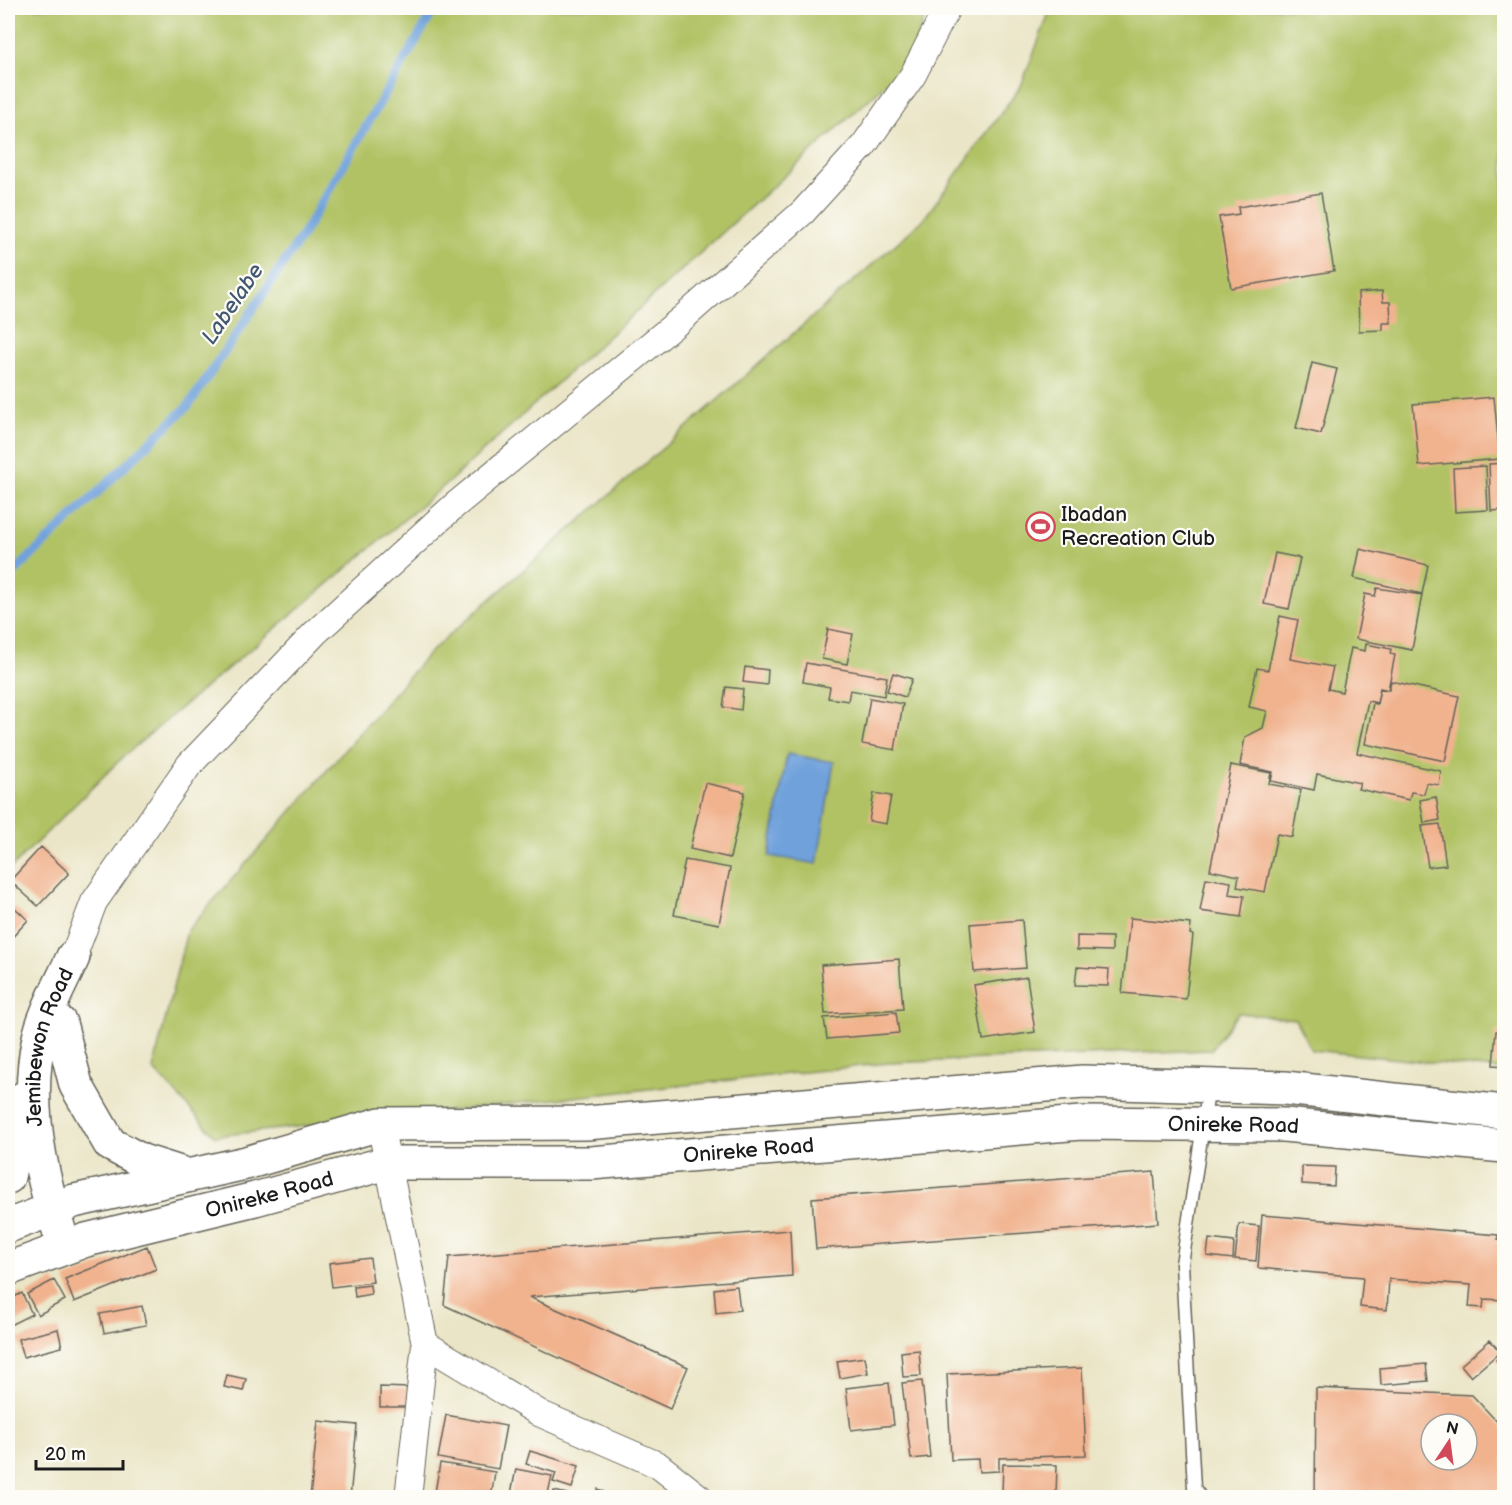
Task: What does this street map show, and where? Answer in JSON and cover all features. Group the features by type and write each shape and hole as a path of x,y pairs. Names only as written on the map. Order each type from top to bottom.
{"main road":[{"name":"Jemibewon Road","path":"63,1205 54,1107 56,1050 73,957"},
{"name":"Jemibewon Road","path":"73,957 39,1036 33,1080 34,1118 75,1244"},
{"path":"60,1023 76,1085 110,1144 142,1161 188,1175"},
{"path":"8,1177 23,1100 33,1080"},
{"name":"Onireke Road","path":"8,1226 63,1205 246,1163 380,1124 586,1124 1083,1082 1285,1088 1504,1112"},
{"name":"Onireke Road","path":"8,1269 75,1244 387,1163 591,1163 1081,1123 1284,1125 1504,1146"}],"street":[{"path":"73,957 94,902 189,765 315,633 454,506 684,316 804,212 864,145 913,75 947,8"},
{"path":"380,1124 425,1344 408,1497"},
{"path":"425,1344 541,1414 658,1465 700,1497"}],"lane":[{"path":"1201,1497 1194,1488 1182,1264 1210,1085"}],"green space":[{"path":"8,8 927,8 911,61 450,481 124,756 8,871"},
{"name":"Ibadan Recreation Club","path":"1051,8 1504,8 1504,1070 1311,1050 1295,1019 1238,1013 1211,1050 889,1063 215,1136 153,1069 187,931 429,653 923,220 1021,86"}],"water":[{"path":"787,754 834,762 817,864 769,856"}],"building":[{"path":"1321,193 1334,271 1231,288 1219,217 1239,214 1238,207"},
{"path":"1382,291 1383,302 1390,302 1391,323 1383,323 1383,330 1359,331 1358,293"},
{"path":"1312,363 1337,369 1321,434 1296,428"},
{"path":"1494,397 1500,459 1419,466 1413,404"},
{"path":"1504,463 1504,510 1491,511 1489,464"},
{"path":"1486,466 1488,510 1455,512 1453,468"},
{"path":"1360,549 1428,565 1422,594 1354,578"},
{"path":"1275,553 1300,558 1289,609 1264,604"},
{"path":"1377,588 1422,595 1412,650 1356,639 1365,594 1375,596"},
{"path":"1280,616 1298,620 1290,659 1333,667 1328,689 1342,692 1351,648 1365,651 1366,644 1391,649 1390,654 1395,655 1388,690 1380,688 1377,703 1368,701 1357,753 1441,771 1439,785 1427,783 1424,794 1411,792 1409,800 1358,789 1360,783 1317,774 1314,790 1271,781 1273,772 1240,765 1245,737 1263,728 1267,711 1249,707 1257,668 1268,670"},
{"path":"828,629 853,634 847,664 822,659"},
{"path":"806,663 887,677 884,696 850,690 848,701 828,698 830,687 803,682"},
{"path":"745,667 768,670 767,685 743,682"},
{"path":"893,673 912,679 905,697 887,691"},
{"path":"1391,681 1459,696 1445,761 1365,744 1373,703 1377,704 1380,689 1389,690"},
{"path":"726,687 743,689 741,710 723,707"},
{"path":"870,698 903,704 895,750 862,744"},
{"path":"1231,765 1271,773 1269,784 1301,790 1292,837 1277,834 1265,892 1237,887 1239,876 1210,870"},
{"path":"705,783 745,792 730,858 690,849"},
{"path":"874,793 891,796 886,824 869,821"},
{"path":"1436,797 1440,820 1424,823 1420,800"},
{"path":"1440,824 1446,865 1428,867 1422,826"},
{"path":"41,847 69,873 38,906 10,881"},
{"path":"685,860 730,868 719,924 674,915"},
{"path":"1206,878 1231,882 1229,894 1244,896 1241,917 1200,911"},
{"path":"14,907 28,920 8,942 8,914"},
{"path":"1130,918 1191,924 1190,934 1193,935 1186,999 1122,993"},
{"path":"1022,920 1026,968 974,972 970,924"},
{"path":"1077,936 1112,937 1112,951 1077,950"},
{"path":"899,959 903,1009 825,1014 821,965"},
{"path":"1077,967 1109,969 1108,986 1075,985"},
{"path":"1027,977 1035,1032 983,1040 974,985"},
{"path":"896,1012 899,1033 827,1039 824,1018"},
{"path":"1496,1031 1504,1032 1504,1066 1493,1065"},
{"path":"1302,1166 1335,1167 1334,1186 1302,1184"},
{"path":"1154,1172 1158,1223 816,1249 812,1198"},
{"path":"1262,1215 1498,1235 1498,1239 1504,1240 1504,1300 1484,1299 1483,1308 1469,1307 1471,1285 1389,1279 1387,1310 1360,1307 1363,1277 1258,1268"},
{"path":"1239,1224 1259,1226 1256,1261 1235,1259"},
{"path":"790,1230 792,1276 529,1297 688,1367 670,1409 444,1305 449,1257"},
{"path":"1209,1239 1234,1242 1233,1259 1207,1256"},
{"path":"147,1246 156,1269 74,1302 65,1279"},
{"path":"370,1258 373,1282 332,1287 329,1263"},
{"path":"54,1280 65,1300 38,1315 27,1294"},
{"path":"370,1285 371,1294 355,1297 354,1287"},
{"path":"737,1286 740,1310 716,1313 714,1289"},
{"path":"22,1293 32,1314 8,1326 8,1300"},
{"path":"142,1306 146,1325 104,1333 100,1314"},
{"path":"58,1329 62,1347 23,1357 18,1339"},
{"path":"1490,1340 1500,1352 1471,1377 1461,1365"},
{"path":"919,1350 921,1376 903,1377 901,1352"},
{"path":"1504,1351 1504,1368 1496,1360"},
{"path":"865,1357 868,1373 840,1378 837,1361"},
{"path":"1426,1364 1428,1381 1381,1385 1380,1368"},
{"path":"1082,1368 1086,1455 999,1458 999,1471 979,1472 978,1459 951,1460 947,1374"},
{"path":"227,1375 246,1379 243,1391 224,1387"},
{"path":"922,1381 930,1457 911,1459 902,1383"},
{"path":"889,1383 894,1425 851,1430 846,1388"},
{"path":"380,1387 410,1388 410,1407 380,1407"},
{"path":"1316,1388 1472,1395 1504,1429 1504,1498 1315,1498"},
{"path":"446,1415 506,1426 498,1469 438,1458"},
{"path":"318,1421 357,1425 350,1498 310,1498"},
{"path":"530,1451 579,1466 572,1488 553,1482 556,1473 526,1464"},
{"path":"440,1463 495,1472 491,1498 434,1498"},
{"path":"1003,1464 1057,1465 1056,1495 1002,1493"},
{"path":"516,1469 552,1476 547,1498 510,1498"},
{"path":"598,1489 616,1498 594,1498"},
{"path":"554,1491 572,1495 571,1498 553,1498"}],"waterway":[{"name":"Labelabe","path":"8,578 189,405 302,236 435,8"}],"place":[{"name":"Ibadan Recreation Club","path":"1040,526"}]}
